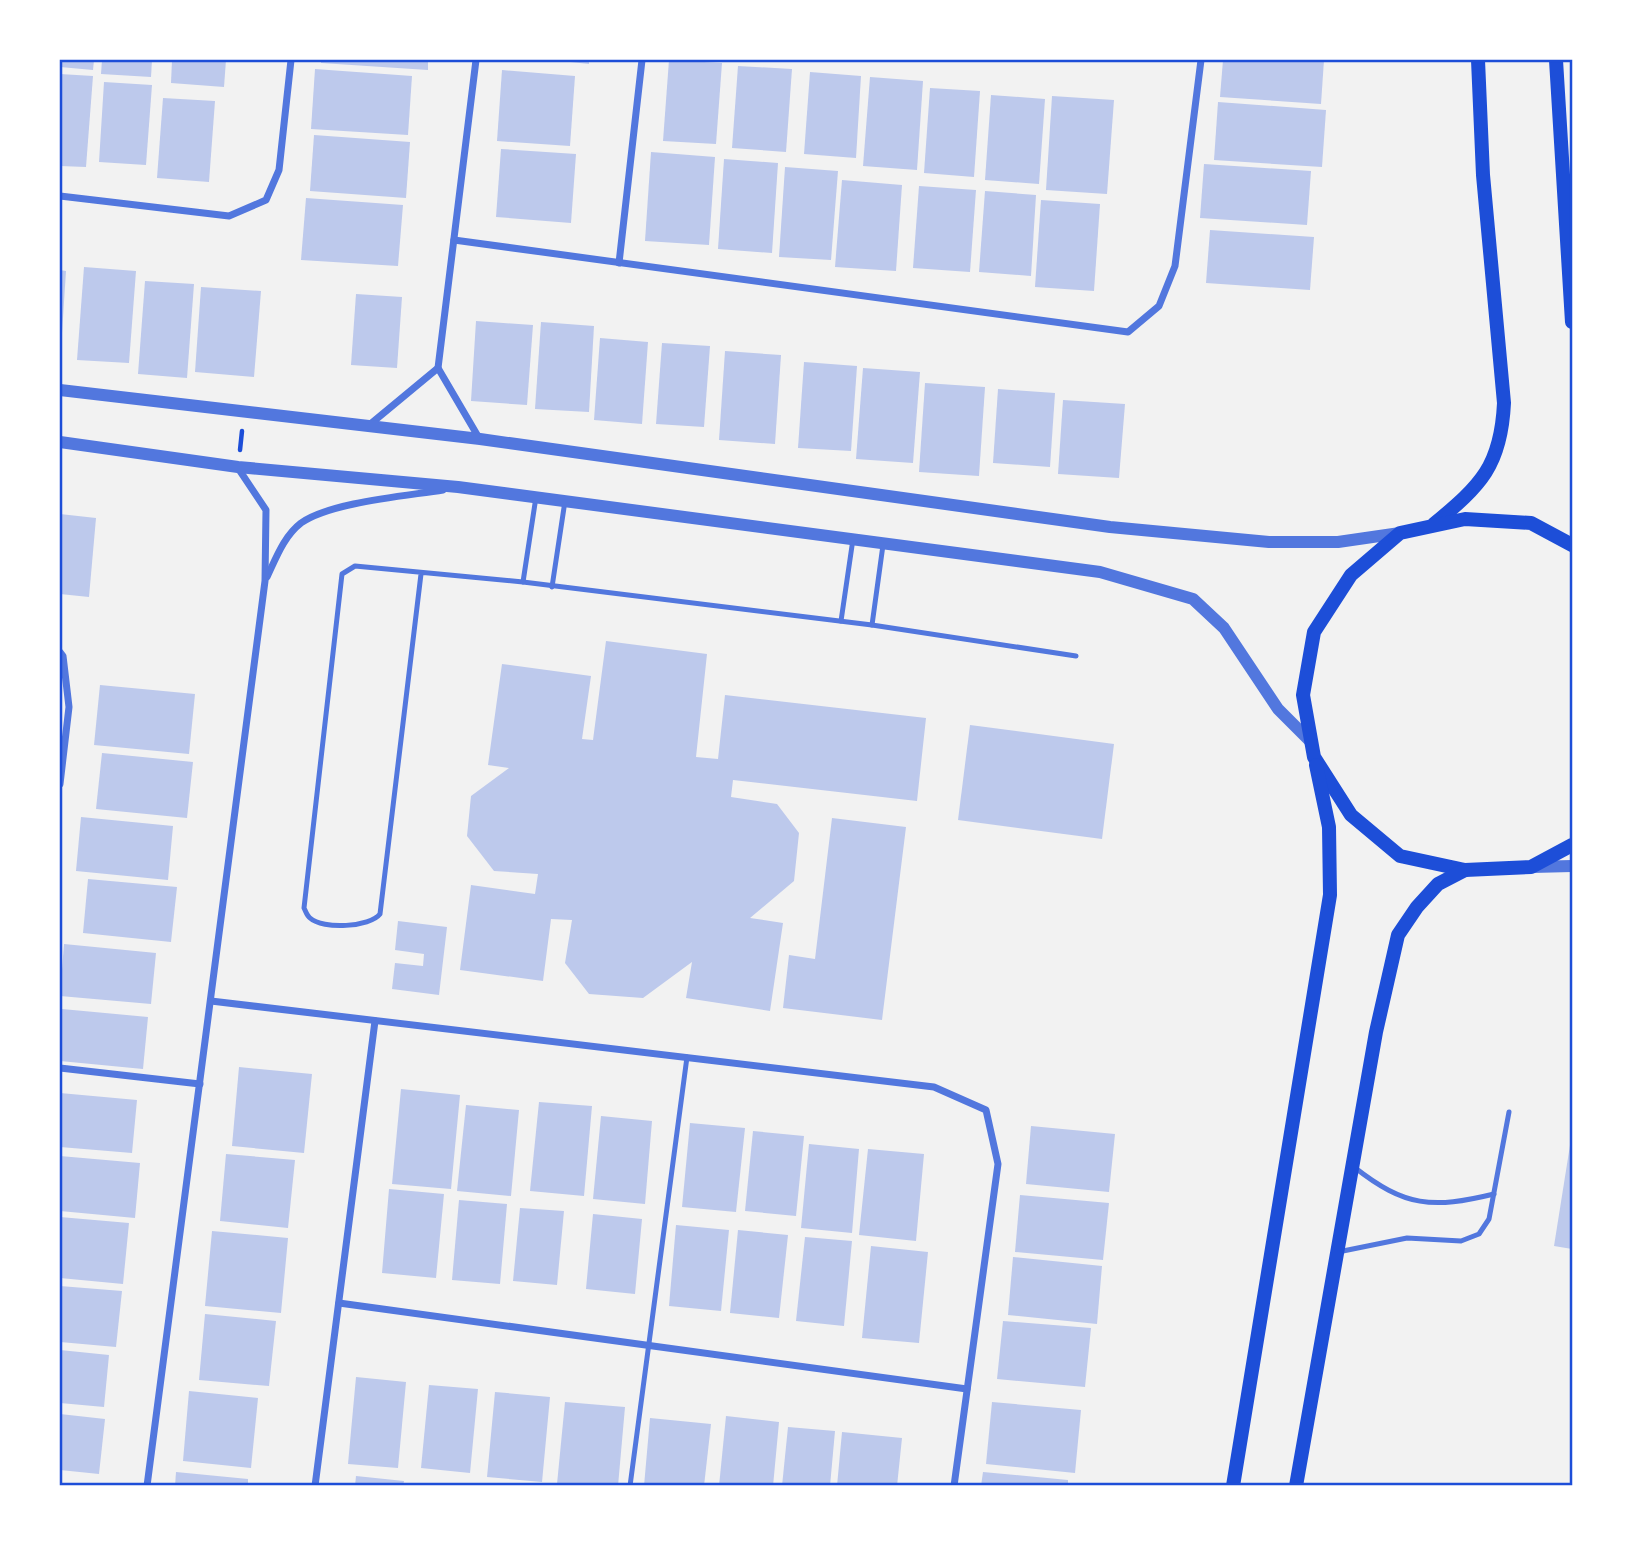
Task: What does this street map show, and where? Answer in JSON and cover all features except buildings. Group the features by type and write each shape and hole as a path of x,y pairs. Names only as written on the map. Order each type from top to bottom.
{"main road":[{"path":"1432,526 1483,478 1503,439 1504,403 1483,174 1478,60"},
{"path":"1556,60 1573,322"},
{"path":"1233,1486 1330,895 1329,827 1303,695 1314,632 1351,575 1400,533 1465,519 1531,523 1573,544"},
{"path":"1314,757 1351,815 1400,856 1465,870 1531,867 1573,845"},
{"path":"1296,1486 1376,1032 1398,935 1417,907 1438,884 1465,870"}],"street":[{"path":"60,195 229,216 266,200 279,170 292,60"},
{"path":"476,60 438,368 480,439"},
{"path":"619,263 642,60"},
{"path":"454,240 1128,332 1158,306 1175,266 1201,60"},
{"path":"366,428 438,368"},
{"path":"60,390 366,428 480,439 1110,527 1269,542 1339,542 1400,533"},
{"path":"60,442 238,467 458,487 1100,572 1193,599 1224,628 1278,709 1311,742"},
{"path":"146,1486 265,581 265,510 238,467"},
{"path":"265,581 281,545 300,524 324,511 458,487"},
{"path":"60,652 63,656 69,707 60,784"},
{"path":"1531,867 1573,866"},
{"path":"211,1001 934,1087 986,1110 998,1164 954,1486"},
{"path":"315,1486 375,1021"},
{"path":"60,1068 200,1084"},
{"path":"339,1303 967,1389"}],"lane":[{"path":"523,582 536,497"},
{"path":"552,587 565,501"},
{"path":"841,621 853,539"},
{"path":"872,625 883,544"},
{"path":"422,574 380,914 375,920 360,925 319,922 310,918 304,908 342,574 355,566 523,582 841,621 1076,656"},
{"path":"630,1486 687,1057"},
{"path":"1338,1252 1407,1238 1461,1241 1479,1234 1489,1219 1509,1112"},
{"path":"1353,1167 1384,1190 1423,1203 1452,1204 1494,1194"}],"path":[{"path":"238,467 244,412"}]}
